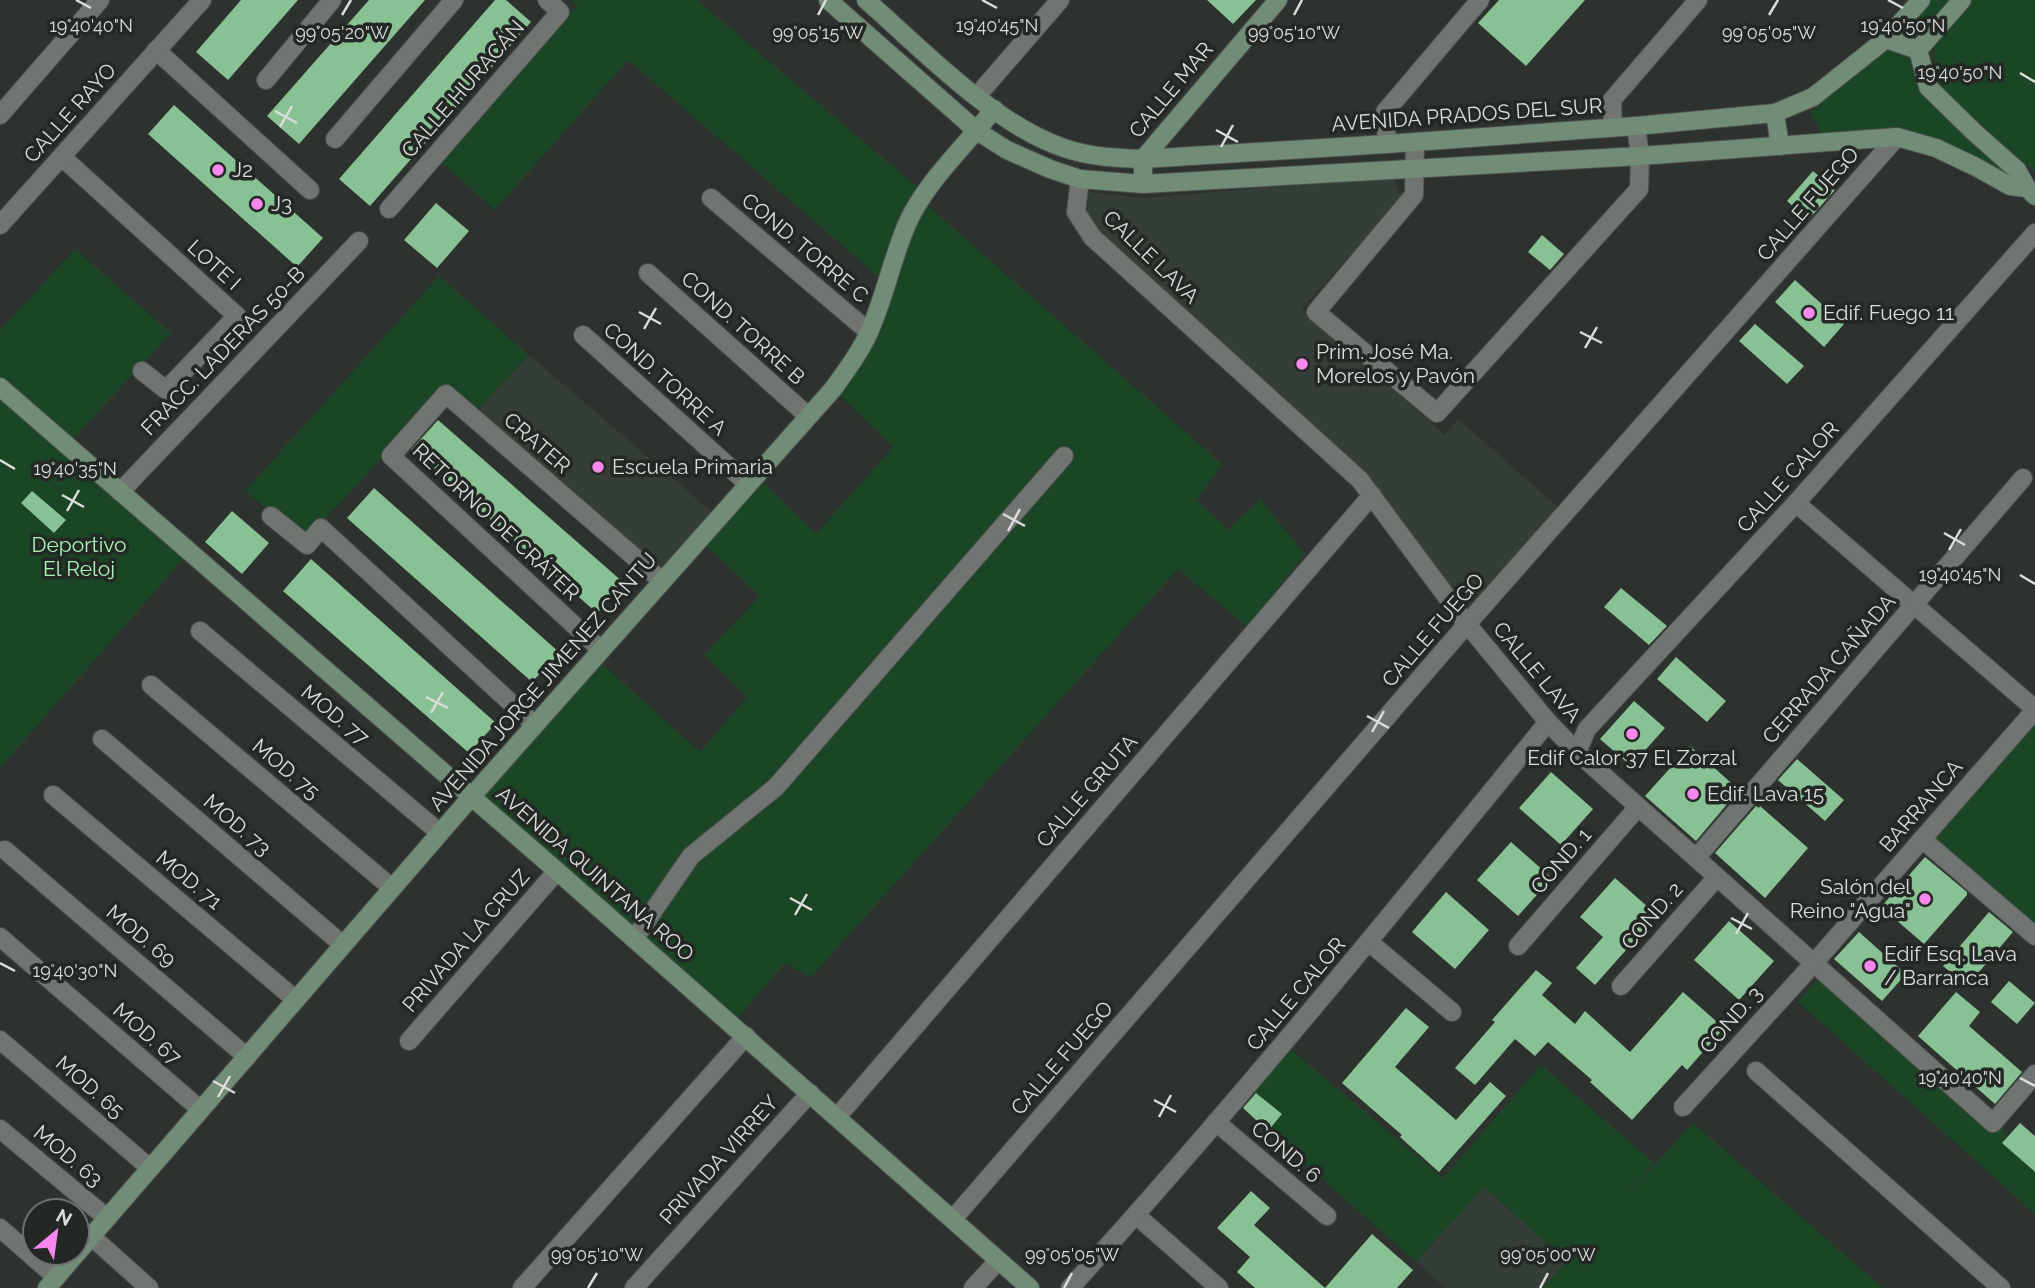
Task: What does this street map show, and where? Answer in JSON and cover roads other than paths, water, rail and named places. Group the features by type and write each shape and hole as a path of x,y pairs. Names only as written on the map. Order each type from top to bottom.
{"main road":[{"path":"828,0 977,131 1007,150 1080,179 1143,184 1640,156 1897,137 1936,148 2010,186 2031,192"},
{"name":"AVENIDA PRADOS DEL SUR","path":"866,0 976,96 1021,128 1064,148 1109,158 1143,159 1415,142 1775,113 1813,97 1886,39 1921,0"},
{"name":"CALLE MAR","path":"1143,184 1143,159 1278,0"},
{"path":"1918,50 1962,0"},
{"path":"1886,39 1918,50"},
{"path":"1918,50 1928,87 2017,170 2031,192"},
{"name":"AVENIDA JORGE JIMENEZ CANTU","path":"91,1236 472,796 844,374 869,332 907,225 918,204 993,109"},
{"path":"1775,113 1780,146"},
{"name":"AVENIDA QUINTANA ROO","path":"0,387 472,796 1030,1288"},
{"name":"AVENIDA JORGE JIMENEZ CANTU","path":"52,1282 65,1267"}],"street":[{"path":"0,115 100,0"},
{"name":"CALLE RAYO","path":"0,225 202,0"},
{"path":"266,80 332,0"},
{"path":"335,139 453,0"},
{"name":"CALLE HURACÁN","path":"389,209 560,12 547,0"},
{"path":"976,96 1060,0"},
{"path":"1387,144 1385,112 1480,0"},
{"path":"1614,127 1612,100 1699,0"},
{"path":"156,50 310,190"},
{"path":"1415,142 1414,195 1316,312 1437,413 1639,189 1640,156 1636,125"},
{"name":"CALLE FUEGO","path":"953,1219 1467,624 1897,137"},
{"name":"LOTE I","path":"62,157 237,316 166,390 142,371"},
{"name":"CALLE LAVA","path":"1080,179 1076,212 1092,237 1360,480 1467,624 1548,722 1577,752 1993,1123 2035,1074"},
{"name":"COND. TORRE C","path":"711,198 869,332"},
{"name":"CALLE CALOR","path":"1577,752 1587,729 1796,503 2035,233"},
{"name":"FRACC. LADERAS 50-B","path":"120,492 359,241"},
{"name":"COND. TORRE B","path":"648,273 808,416"},
{"name":"COND. TORRE A","path":"583,335 748,484"},
{"name":"CRATER","path":"391,456 446,394 662,581"},
{"name":"RETORNO DE CRÁTER","path":"391,456 601,650"},
{"path":"635,939 691,856 776,787 1064,456"},
{"name":"CERRADA CAÑADA","path":"1696,858 2023,478"},
{"name":"CALLE GRUTA","path":"837,1117 1371,495"},
{"path":"1796,503 2035,710"},
{"path":"271,516 307,545 321,528 535,725"},
{"name":"MOD. 77","path":"200,631 440,834"},
{"name":"MOD. 75","path":"151,685 393,888"},
{"name":"BARRANCA","path":"1814,963 2035,710"},
{"name":"CALLE CALOR","path":"1070,1288 1136,1215 1369,942 1548,722"},
{"name":"MOD. 73","path":"102,739 343,945"},
{"name":"MOD. 71","path":"53,795 296,1000"},
{"name":"COND. 1","path":"1518,946 1638,807"},
{"path":"1922,839 2035,936"},
{"name":"MOD. 69","path":"5,850 247,1057"},
{"name":"PRIVADA LA CRUZ","path":"409,1041 557,871"},
{"name":"COND. 2","path":"1622,986 1717,877"},
{"name":"MOD. 67","path":"0,937 201,1110"},
{"path":"1369,942 1452,1012"},
{"name":"COND. 3","path":"1683,1107 1814,963"},
{"path":"522,1288 746,1036"},
{"name":"MOD. 65","path":"0,1040 150,1168"},
{"path":"1756,1071 2001,1288"},
{"name":"PRIVADA VIRREY","path":"634,1288 810,1093"},
{"name":"COND. 6","path":"1216,1122 1326,1216"},
{"name":"MOD. 63","path":"0,1129 107,1219"},
{"path":"1136,1215 1219,1288"},
{"path":"0,1228 52,1282"},
{"path":"91,1236 149,1288"},
{"path":"974,1288 998,1261"}],"place":[{"name":"J2","path":"218,170"},
{"name":"J3","path":"257,204"},
{"name":"Edif. Fuego 11","path":"1809,313"},
{"name":"Prim. José Ma. Morelos y Pavón","path":"1302,364"},
{"name":"Escuela Primaria","path":"598,467"},
{"name":"Edif Calor 37 El Zorzal","path":"1632,734"},
{"name":"Edif. Lava 15","path":"1693,794"},
{"name":"Salón del Reino \"Agua\"","path":"1925,899"},
{"name":"Edif Esq. Lava / Barranca","path":"1870,966"}],"park label":[{"name":"Deportivo El Reloj","path":"79,557"}]}
